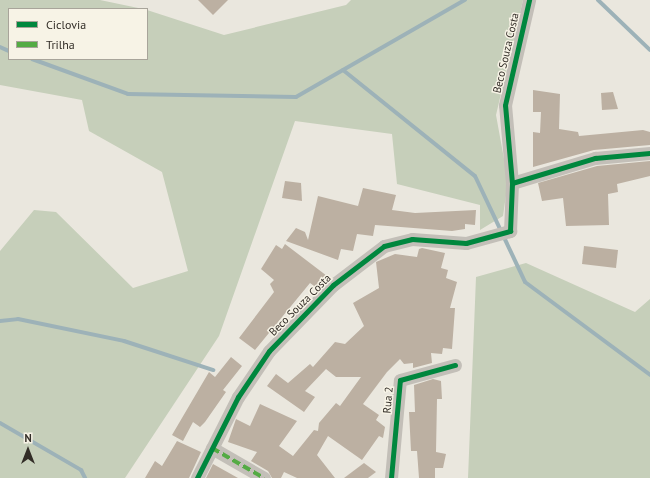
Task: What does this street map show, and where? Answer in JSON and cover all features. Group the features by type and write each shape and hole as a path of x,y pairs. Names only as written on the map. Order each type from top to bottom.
{"street":[{"name":"Beco Souza Costa","path":"197,478 238,397 269,351 333,285 384,246 412,239 466,243 505,234 513,225 512,183 505,105 529,0"},
{"path":"512,183 595,158 650,153"},
{"name":"Rua 2","path":"391,478 400,380 455,365"},
{"path":"212,448 264,478"}],"green space":[{"path":"0,0 100,0 138,8 8,8 8,60 148,60 148,10 224,35 346,5 351,0 523,0 496,115 508,181 503,216 480,230 480,205 397,184 392,134 295,121 219,336 125,478 0,478 0,251 34,210 56,212 133,288 188,271 162,172 89,131 82,100 0,85"},
{"path":"526,263 635,312 650,299 650,478 468,478 476,277"}],"building":[{"path":"198,0 228,0 213,15"},
{"path":"533,90 560,94 559,129 578,132 579,136 643,130 650,132 650,145 594,150 533,167 533,132 540,133 541,112 533,112"},
{"path":"613,92 618,109 602,110 601,93"},
{"path":"650,161 650,176 617,184 618,192 608,194 609,225 566,226 563,198 542,201 538,183 597,166"},
{"path":"285,181 301,183 302,201 282,198"},
{"path":"363,188 396,195 392,210 415,213 476,210 475,225 465,224 465,229 452,231 375,225 373,236 357,234 353,251 341,249 338,260 286,241 296,228 305,232 308,240 318,196 358,206"},
{"path":"285,244 327,276 317,288 310,283 255,350 239,338 274,292 270,284 274,280 261,269 276,245 282,249"},
{"path":"584,246 618,250 616,268 582,264"},
{"path":"422,248 445,253 441,268 448,270 446,278 457,282 450,308 455,308 452,349 443,348 442,354 431,353 432,363 413,368 413,363 404,364 400,359 387,372 363,404 379,415 376,420 385,427 383,438 379,436 362,460 328,436 317,455 335,478 297,478 284,472 281,478 272,478 268,471 251,461 257,452 228,442 236,419 250,426 260,404 297,421 279,446 293,456 314,430 318,431 319,423 336,403 340,406 361,377 336,377 326,369 305,391 315,397 304,412 267,386 276,374 288,383 310,364 313,367 335,342 345,344 364,326 353,303 379,288 376,262 395,254 417,257 419,249"},
{"path":"231,357 242,366 223,390 226,392 205,422 200,427 193,422 183,441 172,435 209,372 215,377"},
{"path":"433,379 441,381 442,399 437,399 436,452 446,454 443,468 435,468 435,478 419,478 417,451 411,451 409,412 415,412 414,385"},
{"path":"177,441 201,452 189,478 145,478 155,461 162,466"},
{"path":"364,463 376,472 368,478 344,478"},
{"path":"213,464 238,478 206,478"}],"waterway":[{"path":"35,60 128,94 296,97 465,0"},
{"path":"598,0 650,50"},
{"path":"0,47 8,51"},
{"path":"343,70 475,176 525,282 650,375"},
{"path":"0,321 18,319 124,341 213,370"},
{"path":"0,423 81,470 85,478"}],"marked path":[{"path":"212,448 264,478"}],"cycle path":[{"path":"197,478 238,397 269,351 333,285 384,246 412,239 466,243 510,231 512,183 505,105 529,0"},
{"path":"512,183 595,158 650,153"},
{"path":"391,478 400,380 455,365"}]}
